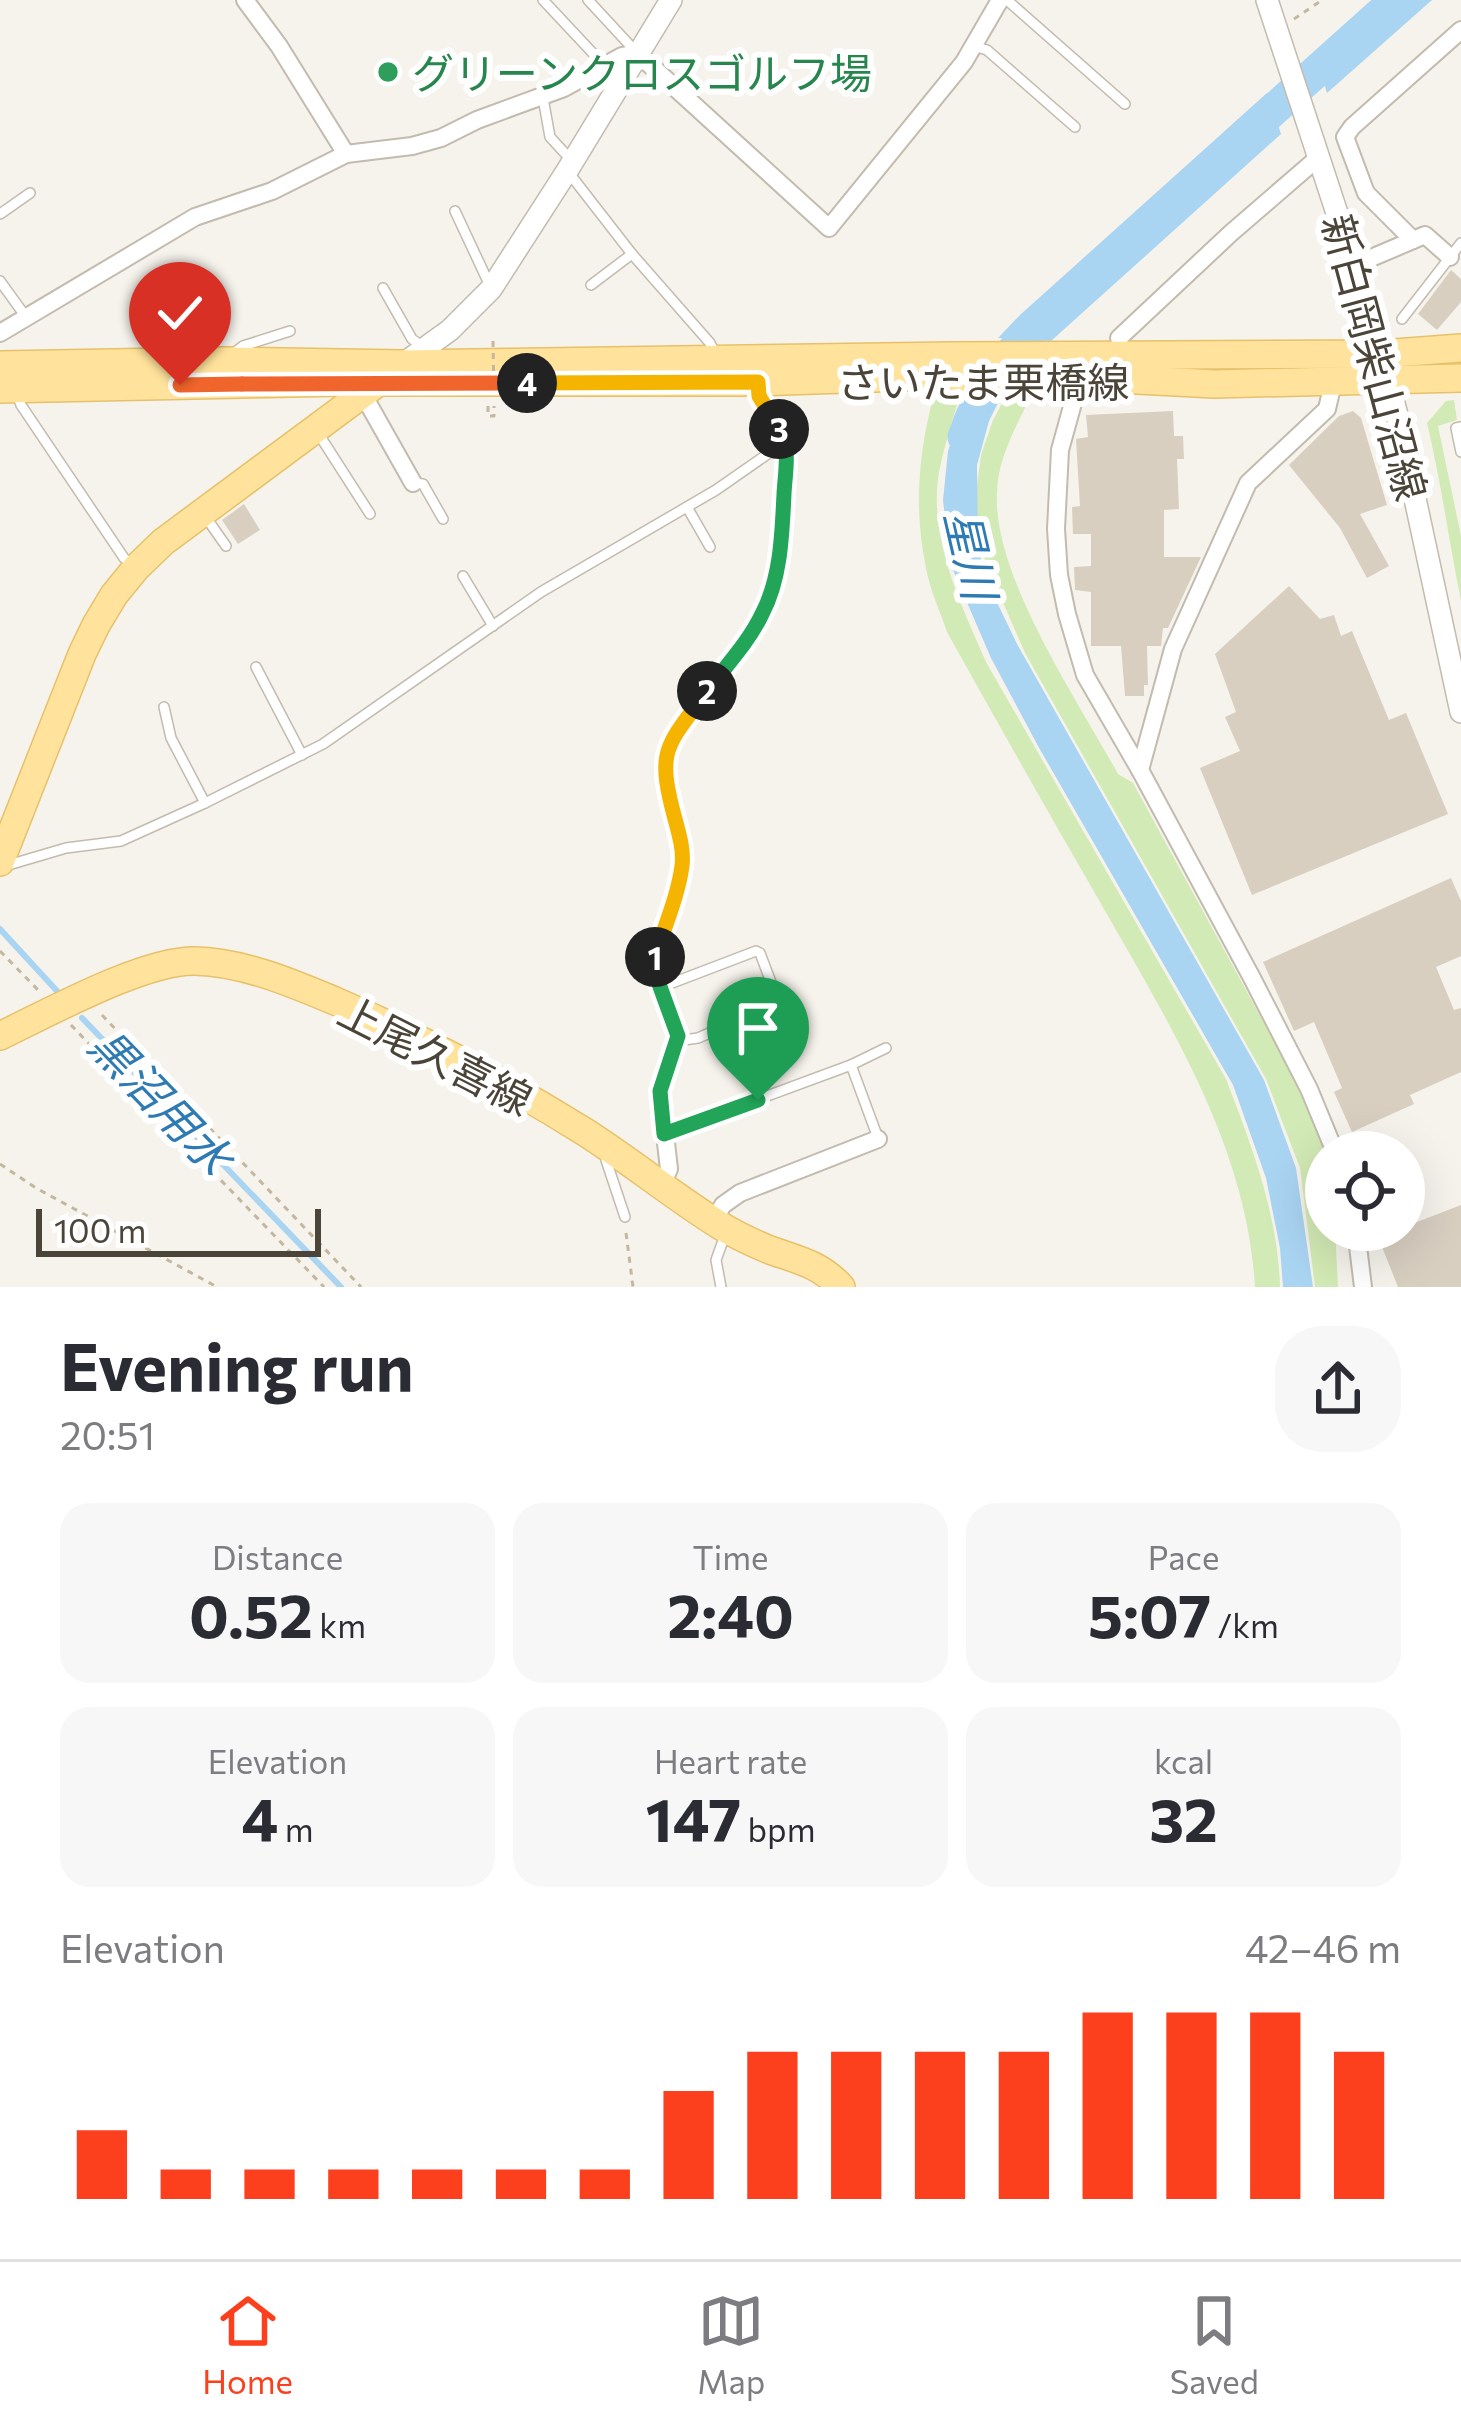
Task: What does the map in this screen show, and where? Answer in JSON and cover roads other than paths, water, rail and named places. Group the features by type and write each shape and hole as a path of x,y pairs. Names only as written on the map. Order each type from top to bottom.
{"main road":[{"name":"さいたま栗橋線","path":"5,381 223,361 414,357 1071,367 1461,348"},
{"path":"0,864 82,654 114,596 136,568 163,542 414,357"},
{"name":"さいたま栗橋線","path":"5,381 368,390 758,382 943,366"},
{"name":"さいたま栗橋線","path":"1071,367 1214,384 1461,378"},
{"name":"上尾久喜線","path":"0,1036 75,1009 170,964 214,962 242,968 388,1024 502,1084 610,1149 720,1225 809,1262 841,1287"}],"street":[{"path":"245,0 346,154"},
{"path":"414,357 491,289 671,0"},
{"path":"637,53 829,228 964,62 1004,0"},
{"name":"新白岡柴山沼線","path":"1267,0 1381,354 1461,712"},
{"path":"1413,240 1366,193 1346,136 1461,30"},
{"path":"0,333 195,218 272,191 346,154 426,142 543,98 603,64 637,53"},
{"path":"1119,338 1317,150"},
{"path":"1354,262 1425,235 1456,250"},
{"path":"1141,770 1173,649 1248,483 1327,410 1333,383"},
{"path":"368,390 369,405 413,482"},
{"path":"1073,403 1060,450 1056,529 1059,575 1085,675 1271,1015 1326,1131"},
{"path":"659,988 678,1036 660,1091 669,1169 661,1186"},
{"path":"720,1225 723,1205 740,1193 878,1139"},
{"path":"1359,1251 1363,1287"}],"lane":[{"path":"543,0 603,64"},
{"path":"588,0 637,53"},
{"path":"1004,0 1125,104"},
{"path":"974,46 987,50 1075,127"},
{"path":"543,98 550,137 632,254 710,343 719,361"},
{"path":"0,214 30,193"},
{"path":"454,212 491,289"},
{"path":"1402,319 1456,250"},
{"path":"591,285 632,254"},
{"path":"0,281 26,317"},
{"path":"383,288 412,339 414,357"},
{"path":"223,361 243,346 290,331"},
{"path":"5,381 124,558 136,568"},
{"path":"677,1041 698,1038 778,1000 757,950 659,988 655,973 682,868 665,755 760,620 780,554 785,439 759,396 758,382"},
{"path":"1461,427 1456,428 1461,452"},
{"path":"316,428 370,514"},
{"path":"0,864 7,867 66,848 121,841 323,744 541,592 772,452 786,450"},
{"path":"413,482 423,484 443,519"},
{"path":"687,507 710,547"},
{"path":"203,513 226,546"},
{"path":"464,577 493,626"},
{"path":"256,667 302,755"},
{"path":"164,707 171,738 206,803"},
{"path":"664,1134 886,1048"},
{"path":"850,1065 878,1139"},
{"path":"610,1149 606,1160 625,1215"},
{"path":"720,1225 716,1260 721,1287"}],"water":[{"path":"1373,0 1432,0 1327,93 1315,54"},
{"path":"1267,93 1281,134 1051,341 998,338 1020,315"},
{"path":"1001,397 977,465 978,550 992,592 1264,1080 1296,1168 1313,1287 1283,1287 1266,1178 1233,1085 1038,746 991,658 950,563 943,500 948,451 965,398"}],"waterway":[{"name":"星川","path":"1243,137 1396,0"},
{"name":"星川","path":"964,437 979,400 1001,367 1053,308"},
{"name":"黒沼用水","path":"0,929 57,991"},
{"name":"黒沼用水","path":"82,1018 341,1287"}],"place":[{"name":"グリーンクロスゴルフ場","path":"388,72"}]}
